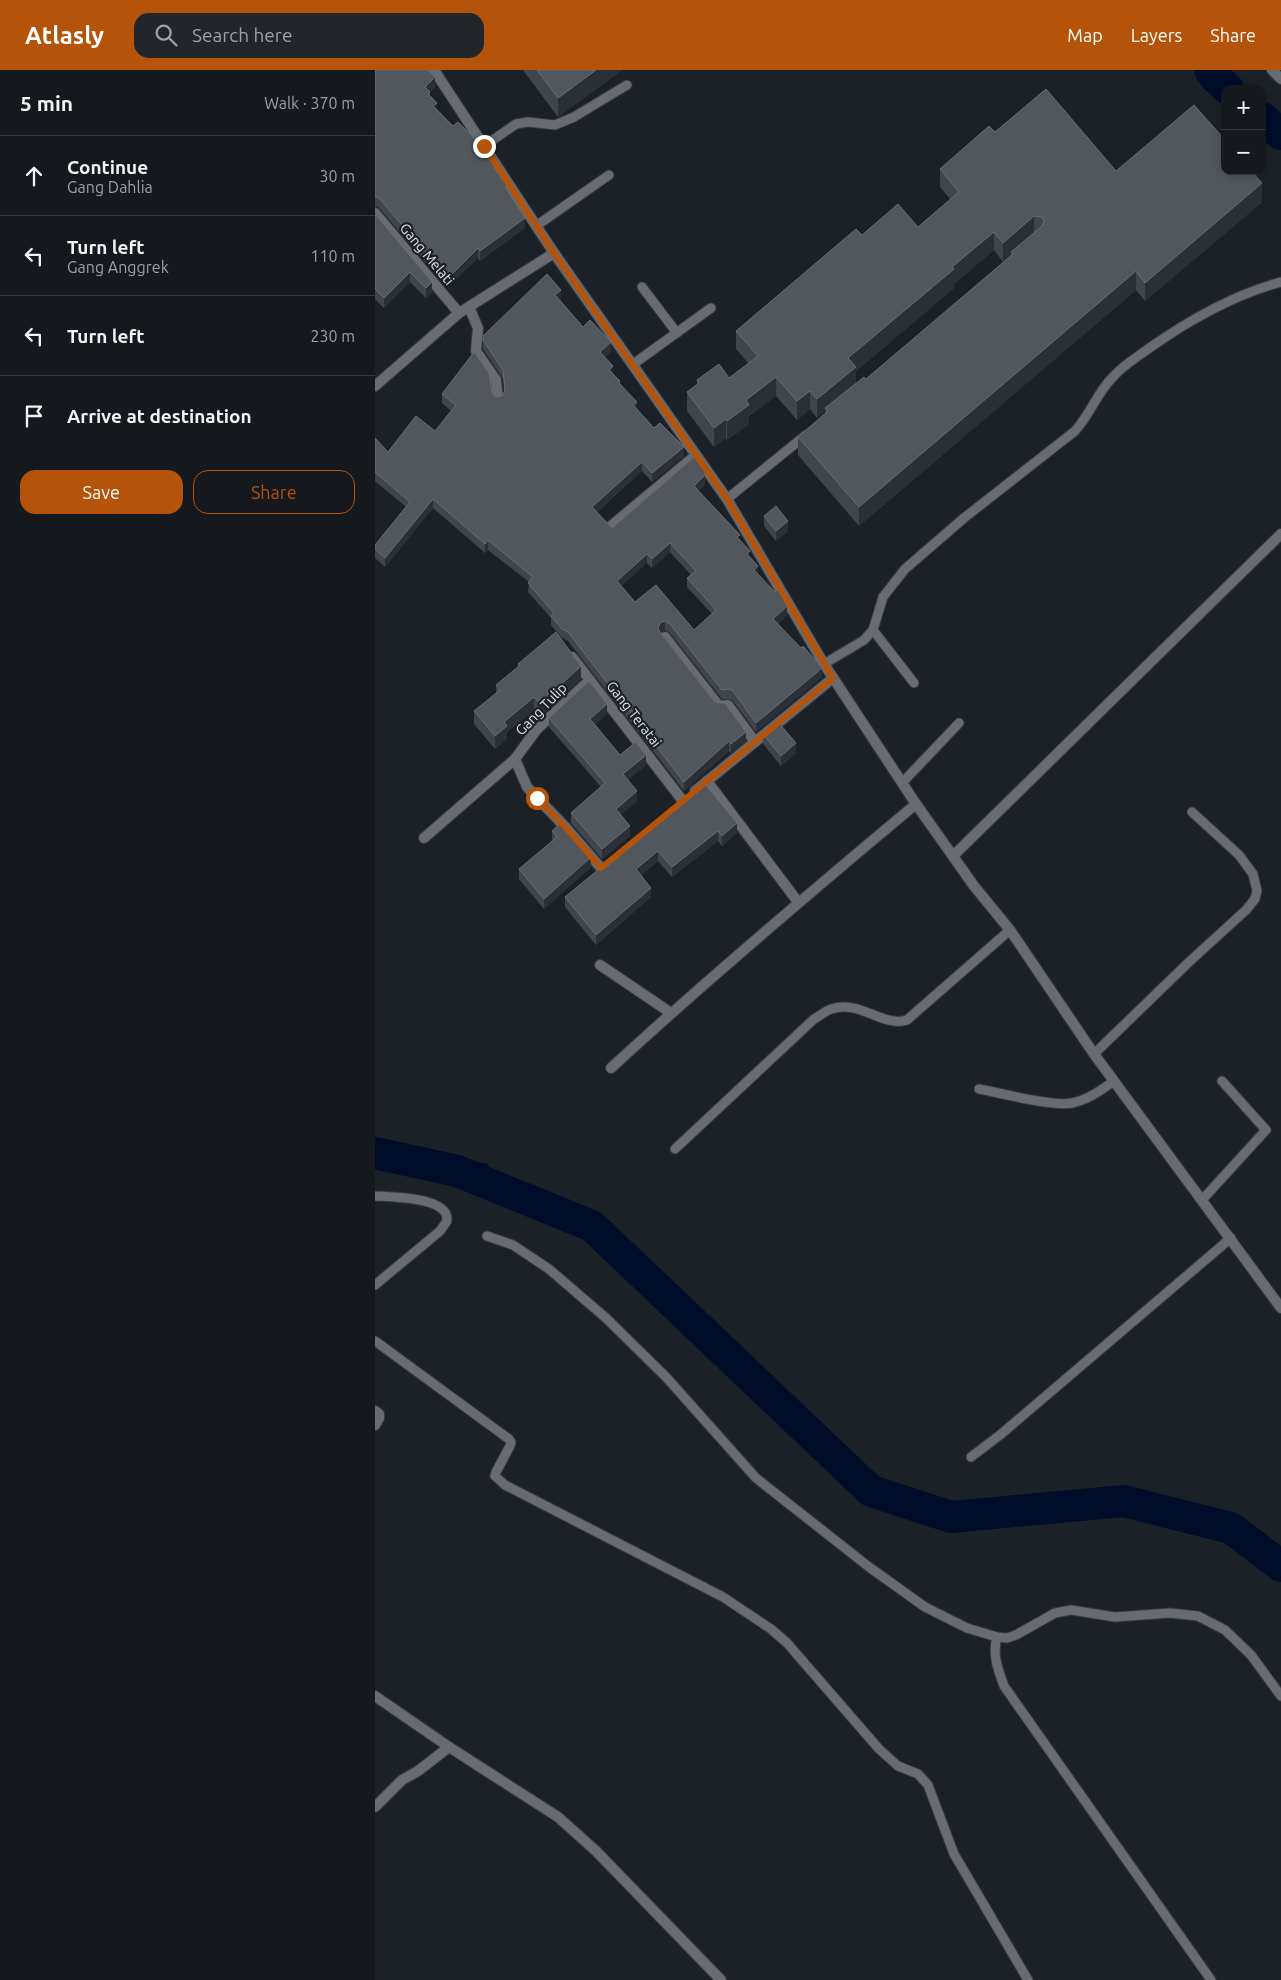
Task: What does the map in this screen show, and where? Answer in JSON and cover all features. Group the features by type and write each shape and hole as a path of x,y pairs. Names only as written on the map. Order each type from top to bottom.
{"street":[{"path":"434,70 554,253 727,499 824,664 916,804 1010,930 1094,1054 1281,1308"},
{"path":"1272,70 1281,79"},
{"name":"Gang Melati","path":"375,213 459,313"},
{"path":"375,386 459,313 554,253"},
{"path":"469,306 477,328 476,351 496,380 498,400"},
{"path":"611,526 696,455"},
{"path":"953,856 1281,534"},
{"path":"665,638 719,706 728,705 755,742"},
{"name":"Gang Teratai","path":"568,652 679,804 707,781"},
{"path":"798,902 707,781 833,678"},
{"name":"Gang Tulip","path":"423,838 515,759 537,729 590,680"},
{"path":"515,759 527,788 568,830 601,868"},
{"path":"611,1068 798,902 916,804"},
{"path":"600,965 671,1013"},
{"path":"375,1410 379,1414 379,1418 375,1425"},
{"path":"375,1696 449,1747 558,1817 596,1851 721,1980"},
{"path":"375,1807 398,1783 418,1771 449,1747"}],"lane":[{"path":"484,146 517,124 528,122 555,125 574,118 627,85"},
{"path":"536,226 609,174"},
{"path":"824,664 864,640 873,630 883,597 905,569 964,518 1075,431 1082,424 1111,378 1125,366 1168,335 1223,303 1246,292 1281,282"},
{"path":"642,286 677,333"},
{"path":"632,365 711,308"},
{"path":"727,499 812,430"},
{"path":"873,630 914,683"},
{"path":"902,783 959,723"},
{"path":"1094,1054 1246,910 1255,899 1257,891 1253,874 1239,856 1192,812"},
{"path":"675,1149 814,1019 832,1009 849,1007 866,1011 892,1022 900,1023 907,1020 1010,930"},
{"path":"979,1089 1046,1102 1072,1103 1096,1094 1114,1081"},
{"path":"1202,1200 1266,1130 1222,1081"},
{"path":"375,1196 430,1202 439,1206 446,1214 447,1221 440,1231 375,1285"},
{"path":"487,1236 513,1245 549,1269 606,1318 666,1377 757,1478 869,1567 925,1607 967,1628 1007,1638 1055,1613 1071,1610 1115,1617 1170,1613 1198,1616 1225,1630 1251,1654 1281,1696"},
{"path":"971,1457 1000,1435 1231,1238"},
{"path":"375,1341 511,1442 495,1476 505,1485 723,1597 771,1629 787,1643 879,1748 899,1766 918,1774 928,1785 954,1854 1028,1980"},
{"path":"997,1637 995,1647 997,1666 1004,1686 1211,1980"}],"water":[{"path":"375,1143 489,1164 473,1182 438,1178 375,1165"}],"building":[{"path":"375,70 428,70 435,77 425,87 430,92 428,94 437,103 433,106 453,126 458,122 481,145 480,149 494,165 494,168 507,186 505,187 525,218 480,251 478,248 450,276 444,270 442,272 380,199 375,197"},
{"path":"537,70 596,70 558,98"},
{"path":"1046,89 1116,171 1194,105 1221,135 1221,175 1255,175 1262,183 1145,283 1136,271 859,507 798,437 828,411 825,408 864,377 866,379 1013,254 1011,252 1042,226 1044,221 1042,217 1034,216 1003,243 994,232 952,267 954,269 848,358 856,367 817,399 810,391 797,401 776,377 746,400 749,405 714,428 687,392 699,383 697,380 719,364 729,378 758,356 736,331 856,229 862,235 898,204 918,227 959,192 940,169 989,126 995,132"},
{"path":"375,214 432,282 426,288 410,272 384,298 375,289"},
{"path":"547,274 561,290 555,295 583,327 590,320 611,342 600,352 613,366 609,370 637,402 633,405 654,428 660,423 684,447 652,473 642,462 592,507 612,528 694,457 705,471 705,475 694,486 740,535 737,537 750,551 747,554 758,566 754,570 775,592 777,590 780,593 787,606 773,619 801,648 803,646 822,668 756,723 733,691 730,689 722,690 670,624 665,621 660,623 658,628 660,632 714,701 725,703 746,732 731,744 729,741 684,782 568,632 562,629 551,616 554,613 528,583 533,577 488,540 485,544 433,499 385,558 375,549 375,545 410,502 375,472 375,438 388,452 416,416 435,431 456,405 442,394 474,352 489,373 492,394 496,397 502,396 505,390 503,370 483,340 483,336","holes":["670,543 696,571 687,578 716,610 694,630 656,585 635,602 617,581 647,554 652,559"]},
{"path":"776,506 788,521 776,531 764,516"},
{"path":"556,632 581,666 540,704 534,697 504,722 507,726 495,736 474,711 500,690 496,685"},
{"path":"589,681 607,704 590,719 620,755 636,742 646,755 623,774 637,791 616,809 630,826 602,849 571,813 605,783 549,718"},
{"path":"778,722 796,743 781,756 763,734"},
{"path":"704,783 737,823 722,836 718,831 672,867 658,851 636,869 651,888 596,935 565,897"},
{"path":"561,823 591,857 544,899 519,869 557,837 552,831"}],"waterway":[{"path":"1210,70 1224,85"},
{"path":"1266,121 1281,134"},
{"path":"375,1153 457,1171 592,1226 871,1491 951,1517 1124,1501 1231,1528 1281,1566"}],"route":[{"path":"484,146 554,253 727,499 833,678 601,868 537,798"}]}
